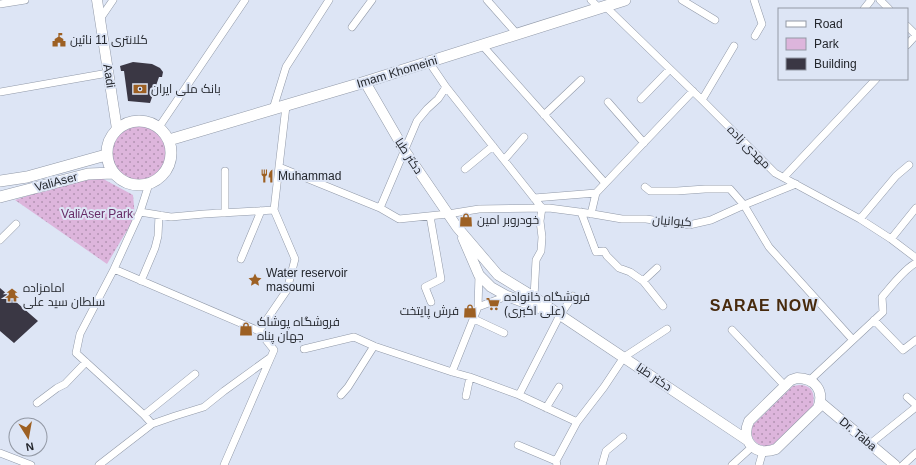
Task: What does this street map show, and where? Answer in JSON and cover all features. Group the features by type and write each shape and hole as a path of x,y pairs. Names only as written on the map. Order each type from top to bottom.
{"main road":[{"name":"Imam Khomeini","path":"169,140 429,62 517,34 598,5 625,0"},
{"path":"138,120 149,122 159,127 169,140 172,151 166,172 149,184 139,186 120,180 113,173 108,164 106,155 107,145 111,136 117,129 127,123 138,120"},
{"name":"ValiAser","path":"0,182 27,177 106,155"},
{"name":"ValiAser","path":"0,197 88,174 113,173"}],"street":[{"path":"0,4 25,0"},
{"name":"Aadi","path":"97,0 117,129"},
{"path":"100,19 113,0"},
{"path":"159,127 245,0"},
{"path":"273,110 286,68 329,0"},
{"path":"352,27 372,0"},
{"path":"487,0 517,34"},
{"path":"682,0 715,20"},
{"path":"754,0 762,24 755,36"},
{"path":"865,8 871,0"},
{"path":"880,0 888,8"},
{"name":"مهدی زاده","path":"598,5 670,69 775,173 860,219 891,239 916,258"},
{"path":"908,27 916,35 908,44"},
{"path":"482,45 605,183"},
{"path":"702,100 734,46"},
{"path":"429,62 446,88 542,208 540,221 542,238 541,251 536,260 534,297"},
{"path":"641,99 670,69"},
{"path":"0,92 108,73"},
{"path":"544,114 581,80"},
{"path":"784,177 875,80"},
{"name":"دکتر طبا","path":"365,82 405,151 448,214 498,275 624,357 750,443 756,449 763,451"},
{"path":"380,208 417,121 438,99 446,88"},
{"path":"591,214 596,193 693,91"},
{"path":"608,102 644,143"},
{"path":"259,331 287,290 295,259 274,210 286,106"},
{"path":"504,160 524,137"},
{"path":"466,169 493,146"},
{"path":"860,219 896,176 909,165"},
{"name":"کیوانیان","path":"279,167 380,208 399,219 479,209 542,208 580,212 622,219 646,219 689,225 711,220 796,184"},
{"path":"225,172 225,213"},
{"path":"149,184 140,212 114,269 80,334 76,353 152,424"},
{"path":"645,187 650,191 730,189 744,205 768,247 853,340"},
{"path":"534,198 596,193"},
{"path":"891,239 916,208"},
{"path":"140,212 171,217 274,210"},
{"path":"241,259 261,211"},
{"path":"580,212 596,252 604,251 619,268 630,272 642,281 663,306"},
{"path":"141,281 158,236 159,215"},
{"path":"430,216 441,279 425,287 431,302"},
{"path":"0,240 16,224"},
{"name":"دکتر طبا","path":"458,227 479,275 491,287 507,296 560,315"},
{"path":"810,380 883,312 882,297 903,274 916,263"},
{"path":"642,281 657,268"},
{"path":"114,269 259,331 274,350 224,465"},
{"path":"452,372 478,307 479,275"},
{"path":"491,287 498,275"},
{"path":"478,307 507,296"},
{"path":"519,395 560,315 573,296"},
{"path":"474,319 504,333"},
{"path":"874,320 903,350 916,340"},
{"path":"518,445 556,463 577,422 624,357 667,329"},
{"path":"732,330 785,386"},
{"path":"304,349 354,337 374,346 470,377 519,395 577,422"},
{"path":"341,395 348,387 374,346"},
{"path":"99,465 152,424 204,407 272,357"},
{"path":"37,403 56,388 65,384 86,362"},
{"path":"144,415 195,374"},
{"path":"466,396 470,377"},
{"path":"732,465 750,443 746,433 746,427 749,420 791,380 797,378 810,380 818,389 820,396 818,408 776,449 763,451 759,465"},
{"path":"546,408 559,387"},
{"path":"870,444 916,406 906,398"},
{"name":"Dr. Taba","path":"820,402 870,444 890,464"},
{"path":"602,465 606,451 623,438"},
{"path":"0,453 31,465"},
{"path":"903,465 916,453"}],"green space":[{"path":"139,126 149,128 158,134 164,143 166,153 164,163 158,172 149,178 139,180 129,178 120,172 114,163 112,153 114,143 120,134 129,128"},
{"name":"ValiAser Park","path":"94,174 133,195 135,217 107,264 15,200"},
{"path":"804,385 812,391 814,398 813,406 774,444 763,446 756,442 751,432 754,424 793,386"}],"building":[{"name":"بانک ملی ایران","path":"133,62 152,64 160,68 163,72 162,77 159,77 150,103 128,101 124,71 121,71 120,66"},
{"path":"0,288 38,321 14,343 0,331"}],"place":[{"name":"کلانتری 11 نائین","path":"59,40"},
{"name":"بانک ملی ایران","path":"140,89"},
{"name":"Muhammad","path":"267,176"},
{"name":"خودروبر امین","path":"466,220"},
{"name":"Water reservoir masoumi","path":"255,280"},
{"name":"امامزاده سلطان سید علی","path":"12,295"},
{"name":"فروشگاه خانواده (علی اکبری)","path":"493,304"},
{"name":"فرش پایتخت","path":"470,311"},
{"name":"فروشگاه پوشاک جهان پناه","path":"246,329"}],"district":[{"name":"SARAE NOW","path":"764,305"}]}
